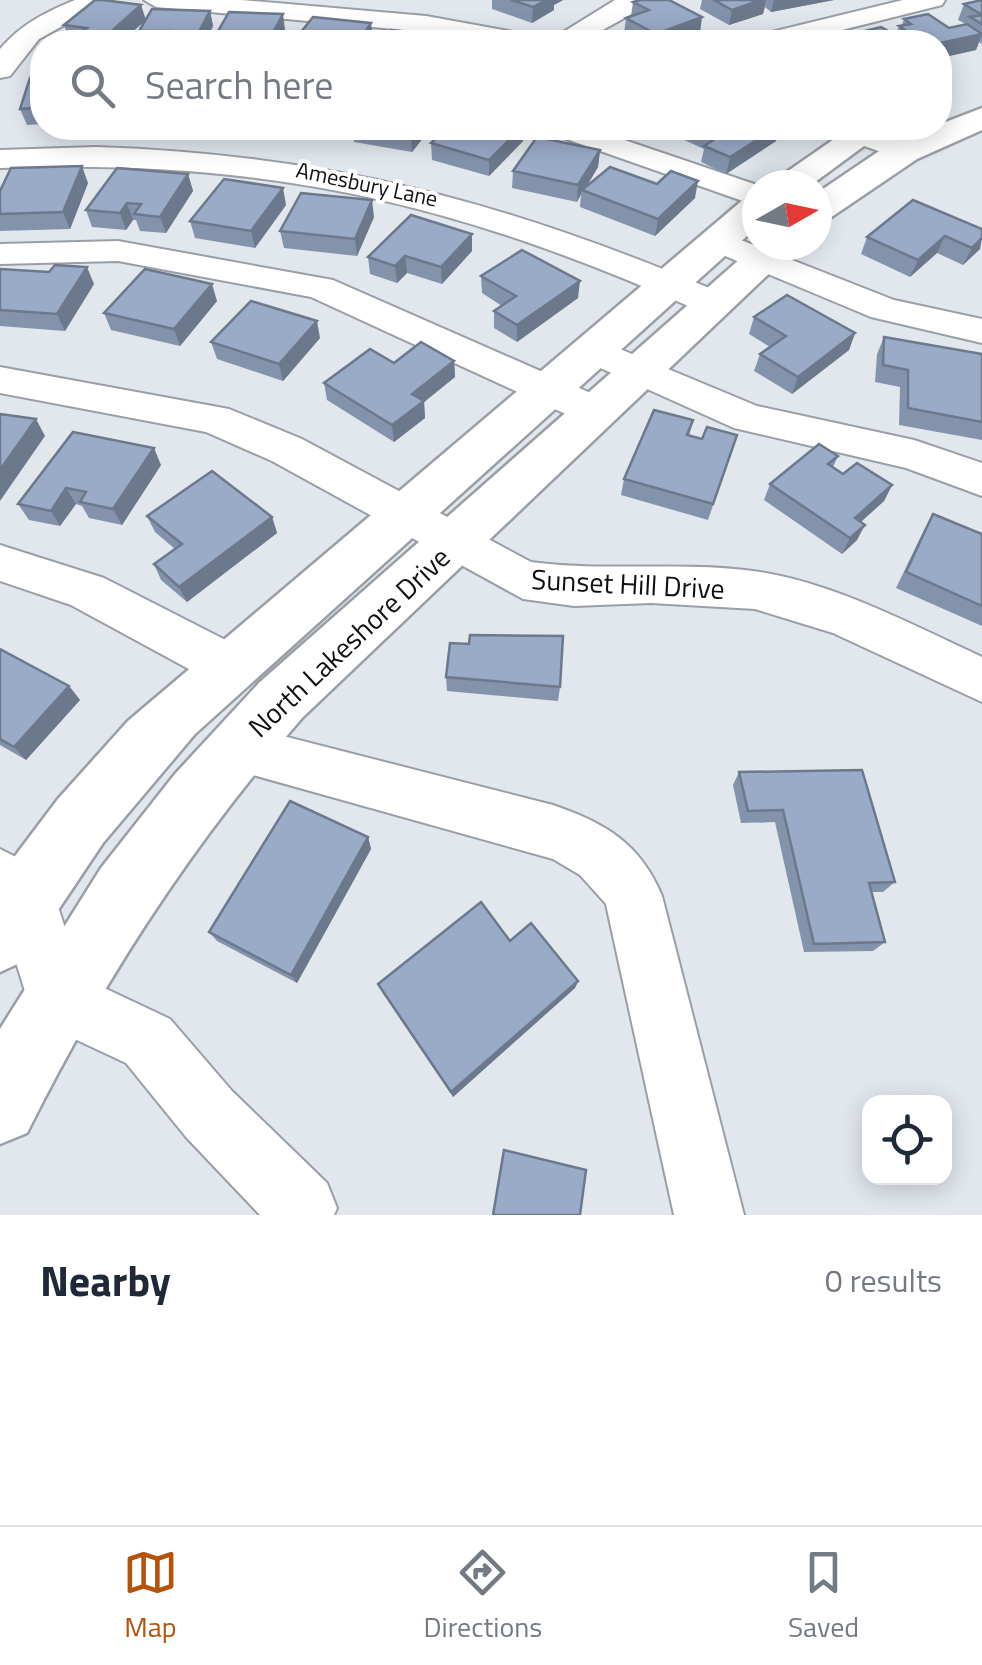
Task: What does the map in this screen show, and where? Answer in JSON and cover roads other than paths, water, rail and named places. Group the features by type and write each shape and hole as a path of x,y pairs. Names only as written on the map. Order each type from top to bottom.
{"main road":[{"path":"952,98 982,88"},
{"path":"952,123 982,118"},
{"path":"812,170 862,140"},
{"path":"832,189 867,140"},
{"name":"North Lakeshore Drive","path":"9,903 138,753 228,665 402,514 572,399 742,249"},
{"name":"North Lakeshore Drive","path":"0,1106 92,936 160,837 281,700 454,544 572,399"},
{"path":"228,665 281,700"}],"street":[{"path":"38,30 48,19 98,0"},
{"path":"156,0 274,6 464,30"},
{"path":"426,24 456,0"},
{"path":"583,30 624,5 644,0"},
{"path":"813,30 934,0"},
{"path":"11,58 30,38"},
{"path":"596,140 742,191"},
{"name":"Amesbury Lane","path":"0,160 80,154 219,160 391,186 493,214 692,294"},
{"path":"0,254 118,251 320,288 572,399"},
{"path":"794,260 884,309 982,331"},
{"path":"615,360 748,418 914,455 982,480"},
{"name":"Sunset Hill Drive","path":"0,380 214,418 287,450 523,580 574,587 651,584 770,594 846,617 982,680"},
{"path":"0,563 87,590 228,665"},
{"path":"236,748 553,832 594,847 613,863 633,896 709,1215"},
{"path":"9,903 56,998 148,1040 209,1114 302,1208"}]}
